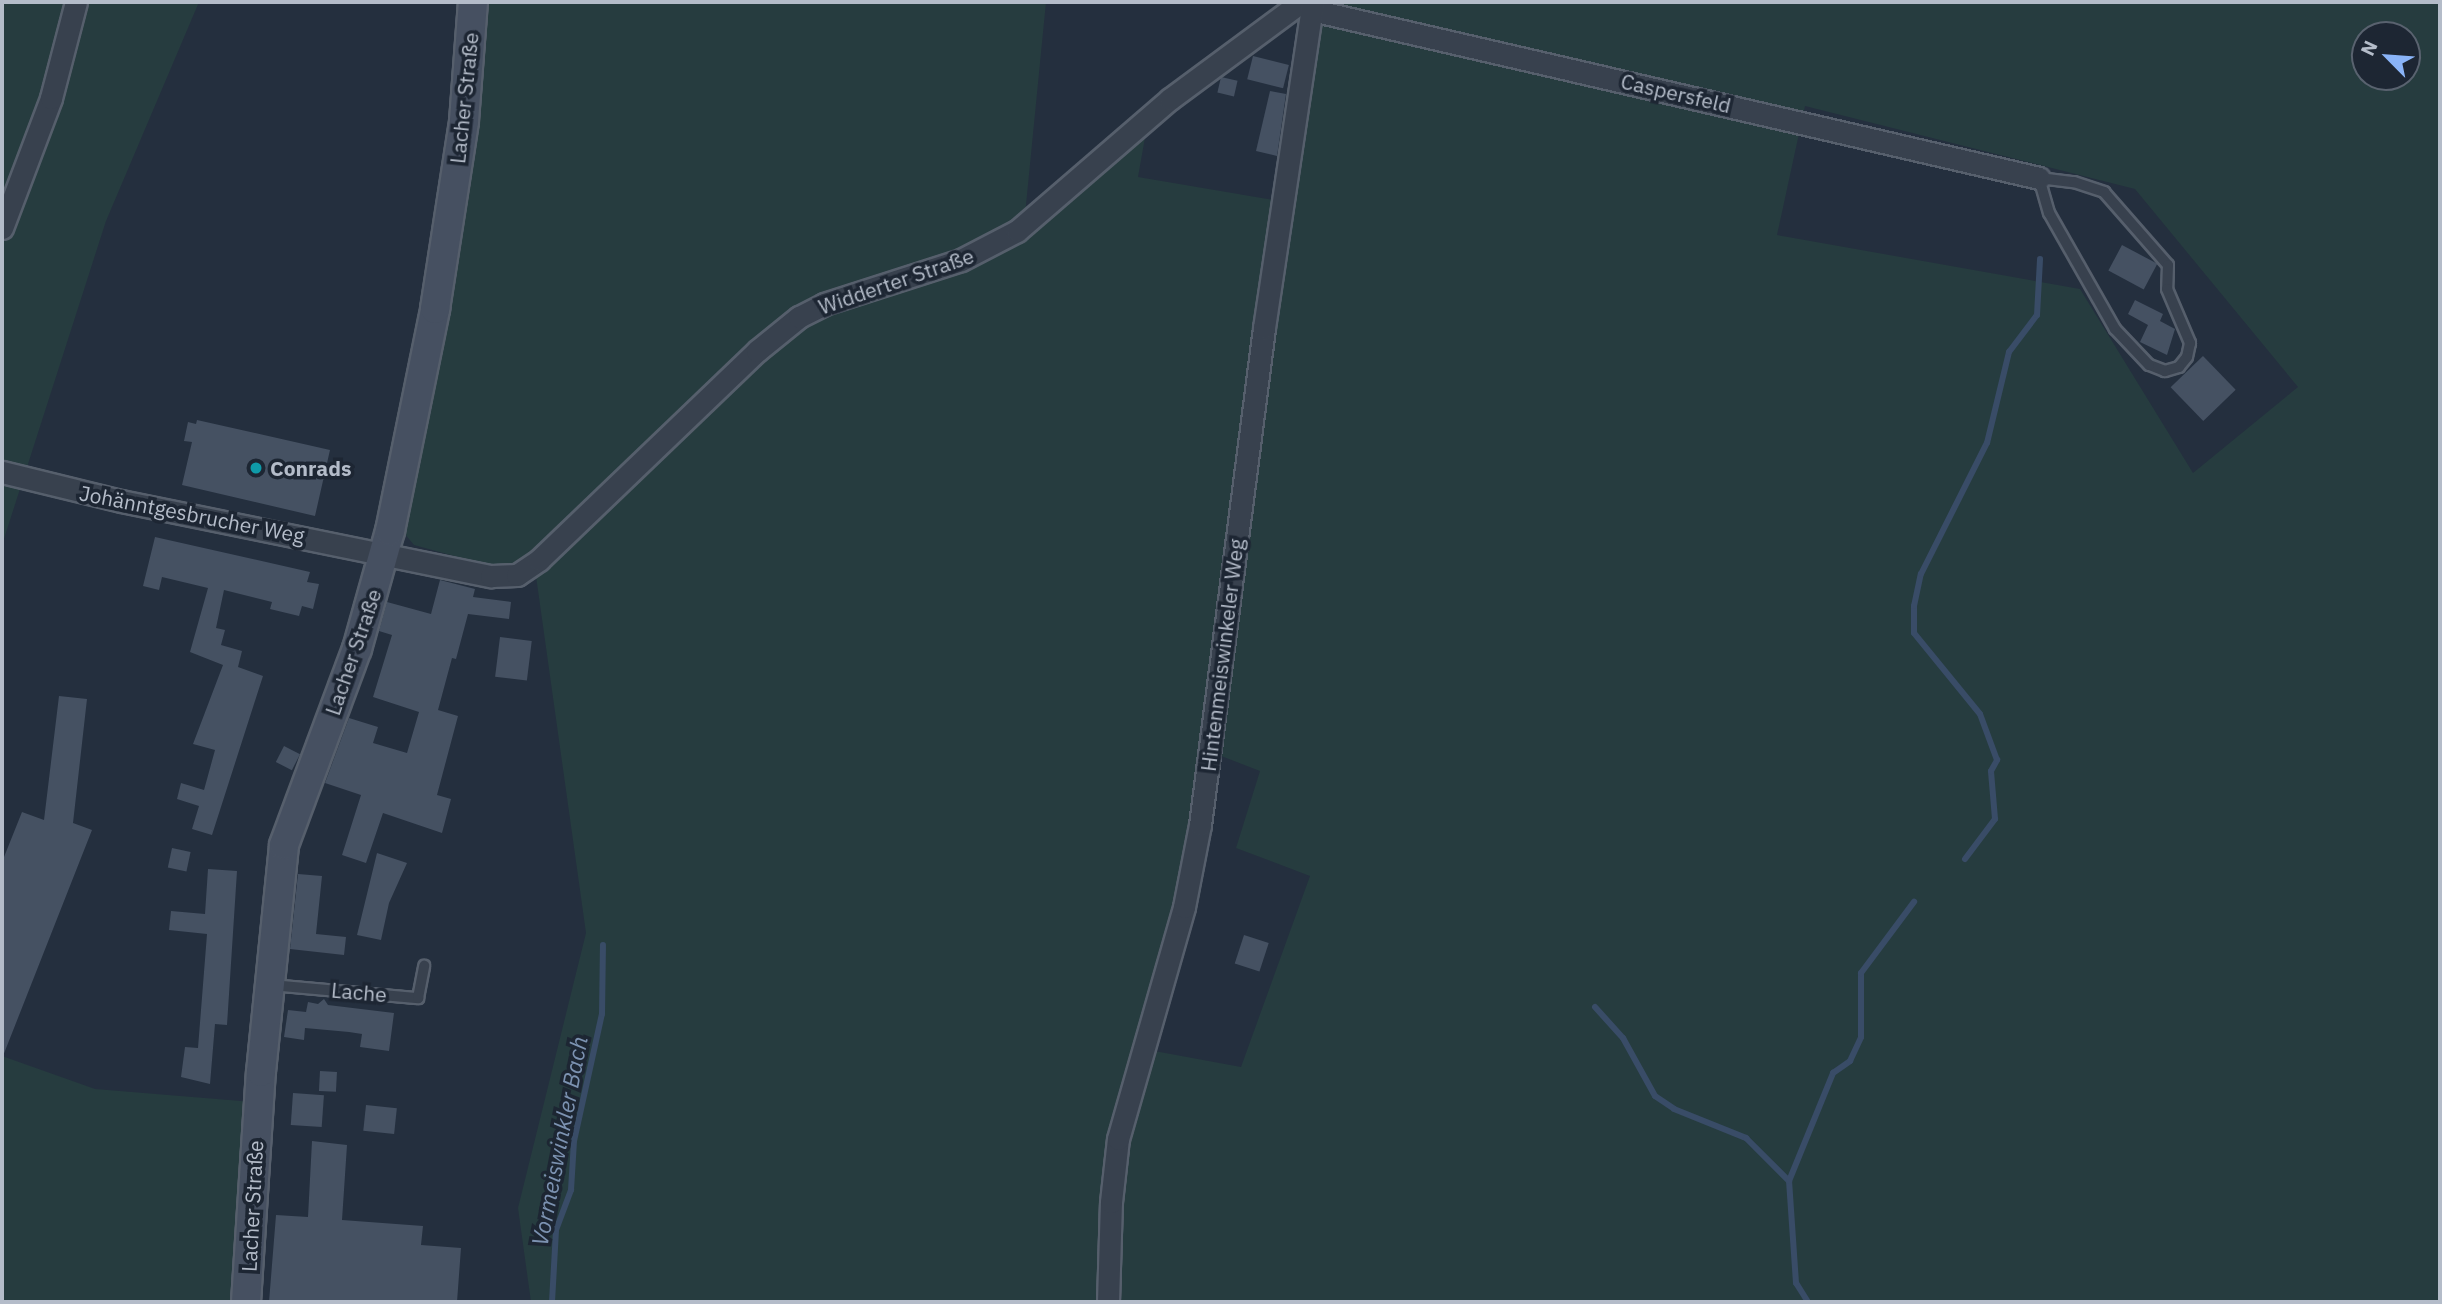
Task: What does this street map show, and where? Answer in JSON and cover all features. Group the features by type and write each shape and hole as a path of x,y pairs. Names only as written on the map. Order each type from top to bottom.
{"street":[{"path":"2,228 51,98 76,2"},
{"name":"Lacher Straße","path":"246,1302 269,984 288,831 357,649 384,552 435,309 464,121 473,2"},
{"name":"Widderter Straße","path":"384,552 491,576 525,571 778,331 824,304 961,260 1017,231 1170,99 1309,4"},
{"name":"Caspersfeld","path":"1309,4 2039,178"},
{"name":"Hintenmeiswinkeler Weg","path":"1108,1302 1111,1202 1118,1139 1184,907 1198,837 1309,4"},
{"name":"Johänntgesbrucher Weg","path":"2,472 121,502 384,552"}],"lane":[{"name":"Caspersfeld","path":"2039,178 2074,182 2104,192 2168,265 2167,289 2190,343 2182,365 2171,371 2149,365 2115,329 2049,213 2039,178"},
{"name":"Lache","path":"269,984 418,998 424,966"}],"green space":[{"path":"2,2 199,2 106,221 2,545"},
{"path":"481,2 1046,2 1025,215 986,240 818,298 787,313 547,541 518,563 491,566 414,545 400,528"},
{"path":"1326,2 2440,2 2440,1302 1117,1302 1116,1201 1124,1141 1149,1050 1241,1067 1310,876 1236,848 1260,771 1216,754 1283,240","holes":["1805,106 2135,189 2298,387 2193,473 2080,289 1777,235"]},
{"path":"1146,132 1138,177 1273,200 1191,841 1110,1143 1100,1302 531,1302 518,1208 586,933 536,576 779,340 811,320 975,263 1032,232"},
{"path":"2,1056 95,1089 253,1102 238,1302 2,1302"}],"building":[{"path":"1253,56 1289,65 1283,88 1247,79"},
{"path":"1221,77 1238,81 1234,96 1217,93"},
{"path":"1270,91 1286,94 1277,156 1256,151"},
{"path":"2122,245 2157,264 2144,289 2108,271"},
{"path":"2135,300 2163,314 2160,321 2175,329 2167,355 2140,342 2148,325 2128,314"},
{"path":"2203,356 2236,390 2203,421 2171,387"},
{"name":"Conrads","path":"197,420 330,450 315,516 182,485 192,442 184,441 188,422 196,424"},
{"path":"155,537 310,572 307,582 319,584 313,609 302,606 299,616 270,609 272,602 224,590 216,628 225,630 221,645 242,651 238,667 263,676 212,835 192,829 199,806 177,799 181,783 204,790 215,750 193,744 223,665 190,652 208,588 162,577 159,590 143,586"},
{"path":"440,580 475,589 473,597 511,602 509,619 468,614 456,659 452,658 438,710 458,716 437,795 451,799 442,833 383,813 366,863 342,855 361,795 325,783 349,718 378,727 373,743 407,753 419,712 373,697 392,635 379,631 387,602 431,614"},
{"path":"500,637 532,641 527,681 495,677"},
{"path":"59,696 87,699 73,823 92,830 3,1056 2,862 22,812 44,820"},
{"path":"284,746 300,754 292,770 276,762"},
{"path":"172,848 191,852 186,872 168,868"},
{"path":"377,853 407,863 389,903 381,940 357,935"},
{"path":"208,869 237,871 227,1025 215,1024 210,1084 181,1077 185,1047 198,1048 207,934 169,930 171,911 205,914"},
{"path":"298,874 322,876 316,934 346,937 344,955 290,949"},
{"path":"1244,935 1269,943 1259,972 1235,964"},
{"path":"324,999 328,1005 394,1013 389,1051 360,1047 362,1034 349,1032 305,1028 304,1040 284,1037 288,1010 306,1012 308,1002 318,1004"},
{"path":"320,1071 337,1072 336,1092 319,1091"},
{"path":"293,1093 324,1095 322,1127 291,1125"},
{"path":"366,1105 397,1108 394,1134 363,1131"},
{"path":"312,1141 347,1145 342,1220 423,1226 421,1245 461,1248 457,1302 269,1302 276,1215 308,1217"}],"waterway":[{"path":"1965,859 1995,819 1991,771 1997,760 1980,714 1914,633 1914,606 1921,574 1987,443 2009,352 2037,315 2040,259"},
{"path":"1808,1302 1796,1283 1789,1181 1833,1073 1850,1061 1861,1037 1861,973 1914,902"},
{"name":"Vormeiswinkler Bach","path":"552,1302 556,1230 571,1190 574,1141 602,1014 603,945"},
{"path":"1595,1007 1623,1038 1655,1096 1674,1109 1746,1138 1789,1181"}],"place":[{"name":"Conrads","path":"256,468"}]}
